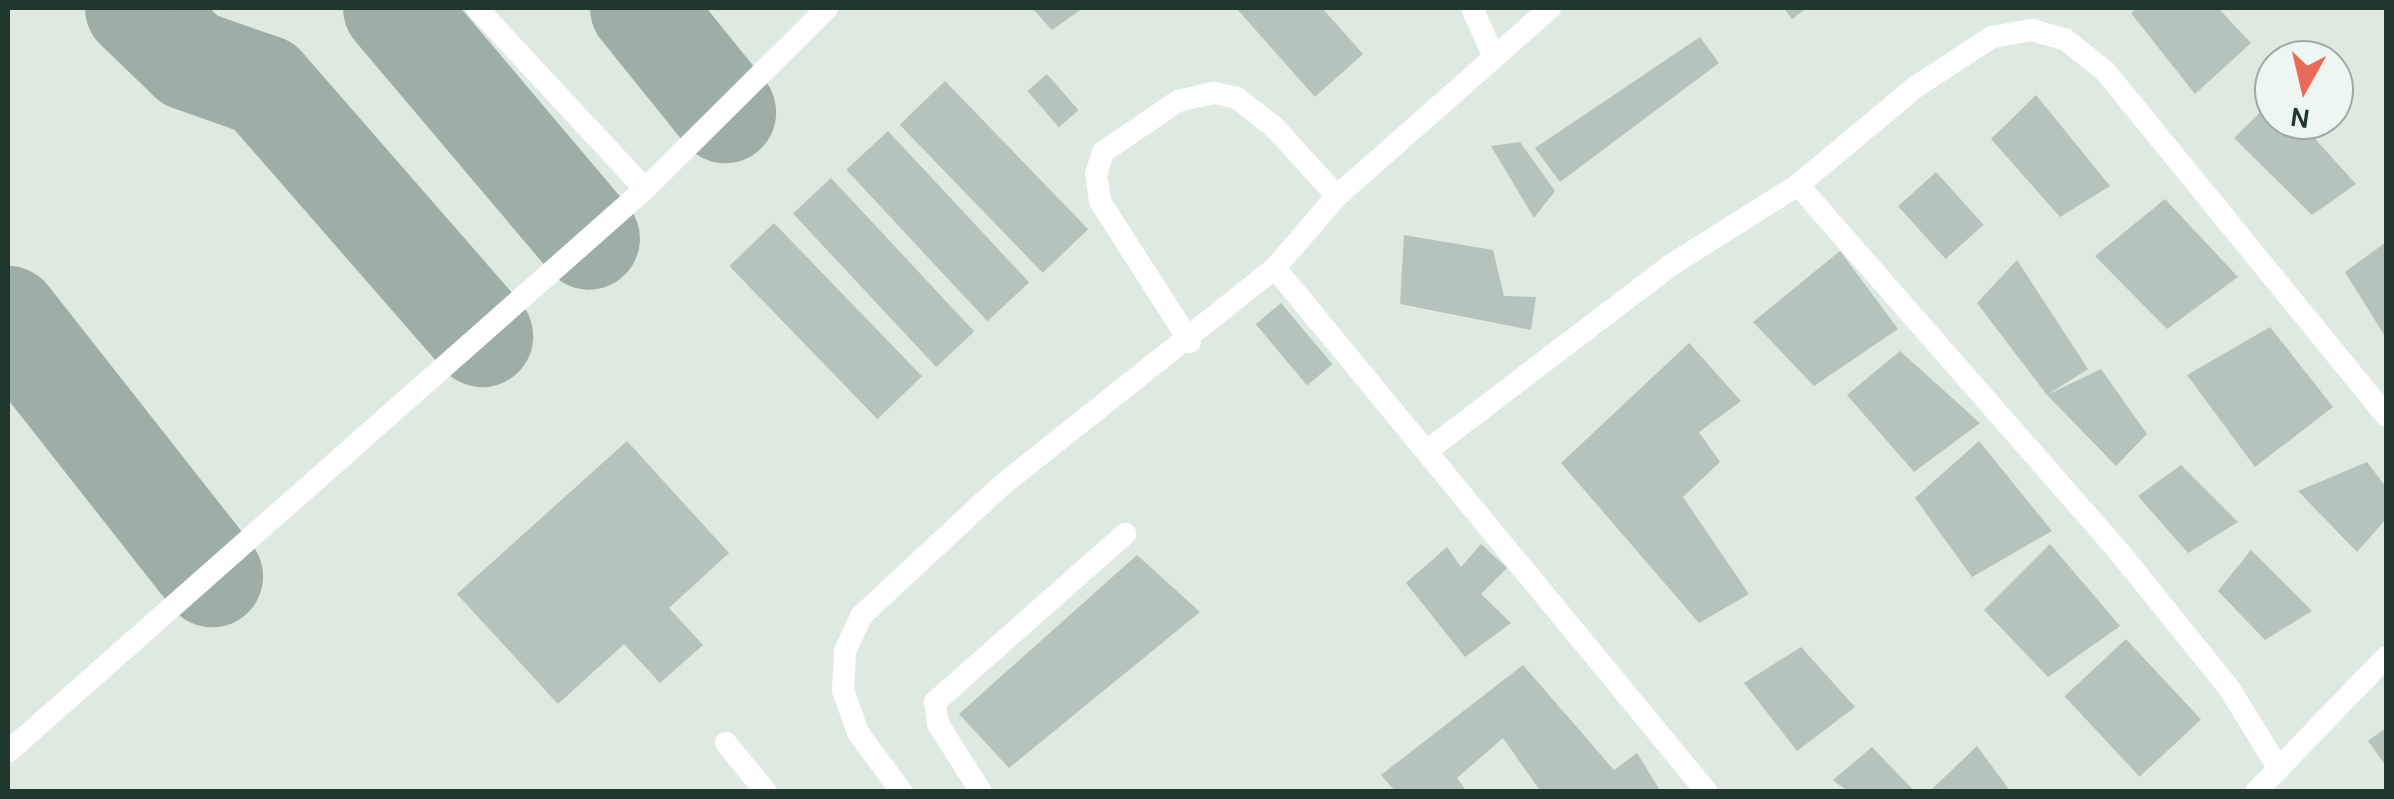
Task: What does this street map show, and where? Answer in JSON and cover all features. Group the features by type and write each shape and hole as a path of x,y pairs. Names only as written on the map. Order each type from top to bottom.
{"lane":[{"path":"478,8 645,189"},
{"path":"8,752 645,189 827,8"},
{"path":"1472,8 1494,57"},
{"path":"902,792 858,733 843,690 845,651 861,616 1002,485 1190,342 1276,268 1337,196 1550,8"},
{"path":"1428,450 1671,266 1798,185 1917,86 1992,37 2050,34 2106,71 2386,416"},
{"path":"1190,342 1100,201 1096,174 1103,152 1178,102 1214,93 1237,98 1274,127 1337,196"},
{"path":"1798,185 2120,553 2230,688 2280,768"},
{"path":"1276,268 1708,792"},
{"path":"981,792 938,724 935,702 1125,534"},
{"path":"2256,792 2386,657"},
{"path":"726,743 766,792"}],"building":[{"path":"1032,8 1083,8 1052,30"},
{"path":"1236,8 1322,8 1363,54 1315,97"},
{"path":"1784,8 1807,8 1792,19"},
{"path":"2137,8 2218,8 2251,43 2195,94 2131,13"},
{"path":"1700,37 1719,63 1560,182 1535,148"},
{"path":"1047,74 1078,110 1059,127 1027,91"},
{"path":"945,81 1088,229 1043,273 900,125"},
{"path":"2036,95 2110,186 2060,217 1991,139"},
{"path":"2254,118 2254,140 2316,140 2356,184 2312,215 2234,138"},
{"path":"888,131 1029,282 987,321 846,170"},
{"path":"1520,142 1555,191 1534,218 1491,146"},
{"path":"1936,172 1984,225 1946,259 1898,206"},
{"path":"831,178 974,332 936,367 793,213"},
{"path":"2165,199 2238,277 2167,329 2095,256"},
{"path":"774,223 922,376 877,419 729,266"},
{"path":"1404,235 1493,250 1504,296 1536,297 1531,330 1400,304"},
{"path":"2386,242 2386,338 2345,272"},
{"path":"1840,251 1898,329 1814,386 1753,322"},
{"path":"2017,260 2088,369 2047,395 1977,303"},
{"path":"1281,303 1332,364 1307,385 1256,324"},
{"path":"2270,327 2333,407 2255,467 2187,375"},
{"path":"1689,343 1741,401 1699,432 1720,462 1683,497 1749,594 1699,623 1561,463"},
{"path":"1900,351 1980,423 1914,472 1847,395"},
{"path":"2101,369 2147,434 2116,466 2047,395"},
{"path":"627,441 729,553 669,608 703,645 660,683 624,644 558,704 457,594"},
{"path":"1979,441 2052,531 1972,577 1915,498"},
{"path":"2367,462 2386,487 2386,519 2357,552 2298,491"},
{"path":"2181,465 2238,522 2188,553 2138,496"},
{"path":"1481,544 1507,568 1481,594 1511,623 1465,657 1406,583 1447,547 1461,567"},
{"path":"2050,544 2120,626 2048,677 1984,610"},
{"path":"2251,550 2312,611 2265,640 2218,591"},
{"path":"1137,555 1200,612 1009,768 959,714"},
{"path":"2126,639 2201,719 2140,777 2065,696"},
{"path":"1801,647 1855,707 1797,751 1744,683"},
{"path":"1523,665 1614,770 1637,753 1661,792 1541,792 1503,738 1457,778 1467,792 1396,792 1381,775"},
{"path":"2386,728 2386,766 2368,741"},
{"path":"1977,746 2011,792 1929,792"},
{"path":"1872,747 1915,792 1849,792 1833,780"}],"taxiway":[{"path":"136,8 190,60 264,86 482,336"},
{"path":"394,8 589,239"},
{"path":"641,8 725,112"},
{"path":"8,317 212,576"}]}
